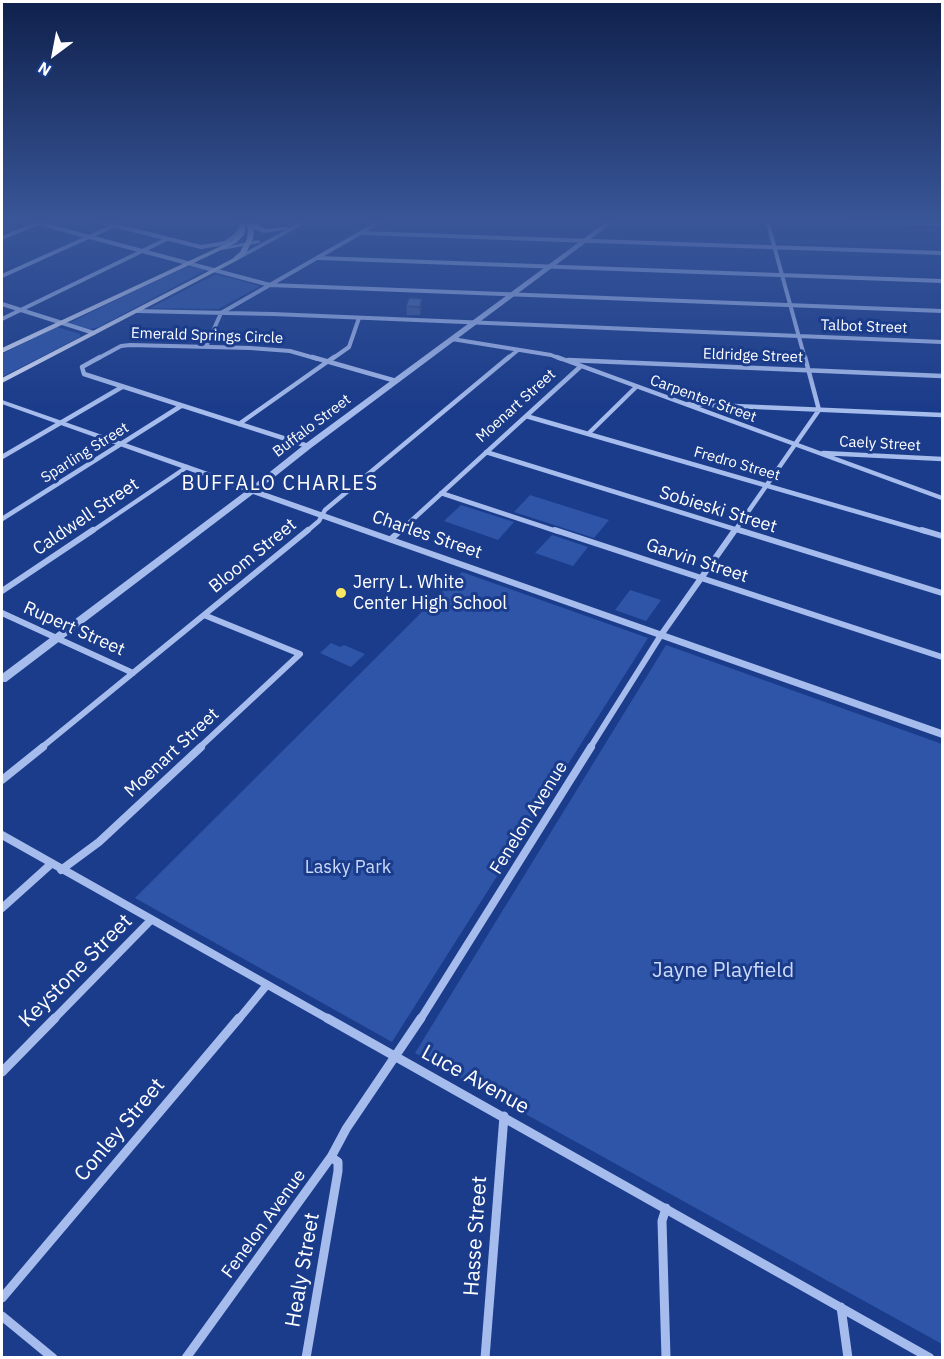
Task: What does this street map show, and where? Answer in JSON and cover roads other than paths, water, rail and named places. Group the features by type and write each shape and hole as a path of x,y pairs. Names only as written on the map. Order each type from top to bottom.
{"main road":[{"path":"2,351 146,283"},
{"path":"2,381 189,283"}],"street":[{"path":"2,319 75,283"},
{"path":"264,283 942,312"},
{"path":"206,347 221,313 273,283"},
{"name":"Buffalo Street","path":"2,679 308,447 529,283"},
{"path":"784,283 819,410"},
{"path":"2,304 94,333"},
{"name":"Talbot Street","path":"137,311 942,342"},
{"path":"238,424 349,347 359,318"},
{"name":"Carpenter Street","path":"452,339 562,360 942,498"},
{"name":"Emerald Springs Circle","path":"308,447 84,374 82,366 121,346 290,351 396,381"},
{"name":"Bloom Street","path":"2,780 323,516 325,510 518,350"},
{"name":"Eldridge Street","path":"562,360 942,376"},
{"name":"Moenart Street","path":"391,539 580,366"},
{"path":"2,457 122,387"},
{"path":"588,434 636,387"},
{"name":"Charles Street","path":"2,402 942,734"},
{"path":"681,403 942,416"},
{"name":"Sparling Street","path":"2,519 181,406"},
{"name":"Fenelon Avenue","path":"186,1358 331,1157 346,1129 395,1057 661,635 819,410"},
{"name":"Fredro Street","path":"526,416 942,536"},
{"name":"Sobieski Street","path":"486,452 942,592"},
{"name":"Caely Street","path":"816,453 942,459"},
{"name":"Caldwell Street","path":"2,591 187,467"},
{"name":"Garvin Street","path":"441,493 942,657"},
{"name":"Rupert Street","path":"2,613 133,673"},
{"name":"Moenart Street","path":"61,870 99,842 300,654 204,615"},
{"name":"Luce Avenue","path":"2,836 266,986 504,1116 930,1358"},
{"path":"2,908 51,864"},
{"name":"Keystone Street","path":"2,1072 150,921"},
{"name":"Conley Street","path":"2,1298 266,986"},
{"name":"Hasse Street","path":"485,1358 504,1116"},
{"name":"Healy Street","path":"306,1358 338,1171 338,1162 331,1157"},
{"path":"666,1208 662,1221 666,1358"},
{"path":"841,1306 848,1358"},
{"path":"2,1316 53,1358"}],"place":[{"name":"Jerry L. White Center High School","path":"341,593"}],"district":[{"name":"BUFFALO CHARLES","path":"280,484"}],"park label":[{"name":"Lasky Park","path":"348,868"},
{"name":"Jayne Playfield","path":"723,971"}]}
